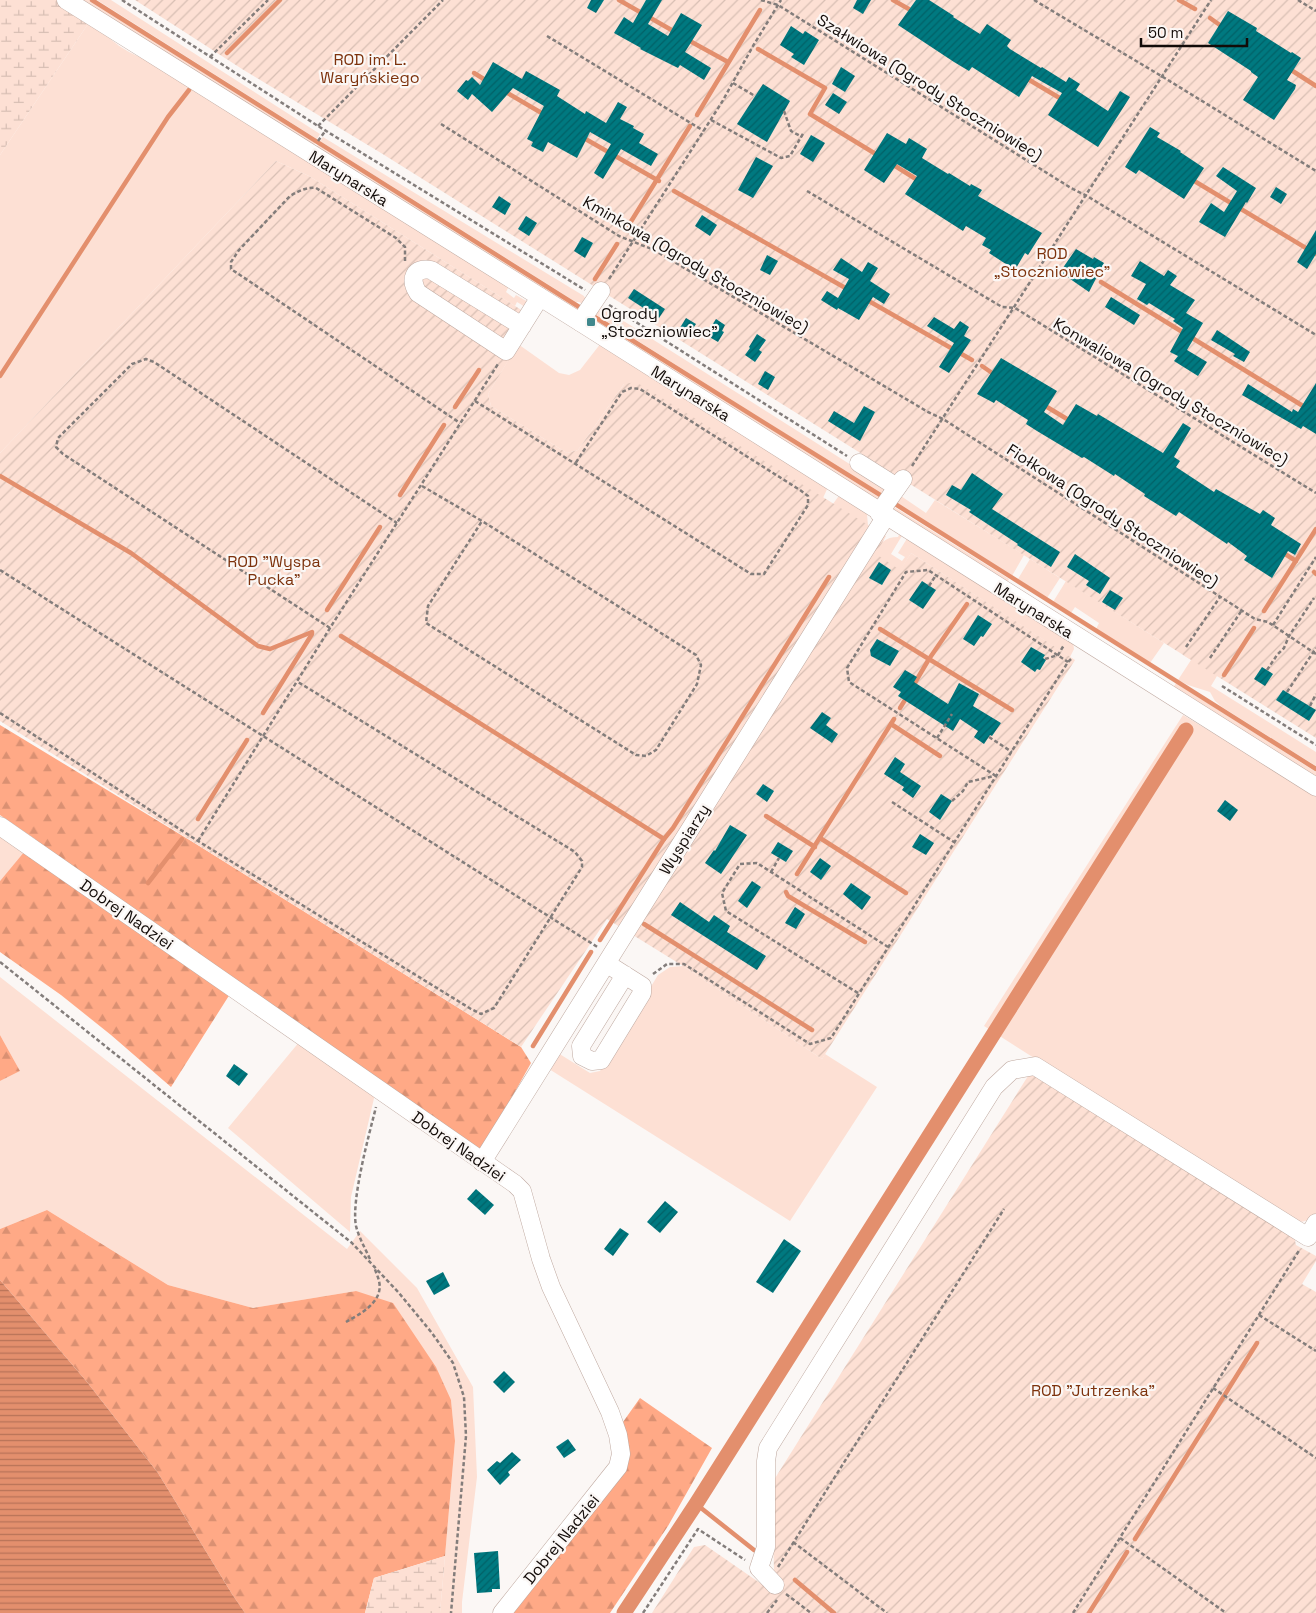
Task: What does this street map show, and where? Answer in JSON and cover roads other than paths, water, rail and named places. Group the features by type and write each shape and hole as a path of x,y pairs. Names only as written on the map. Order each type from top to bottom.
{"street":[{"name":"Marynarska","path":"66,0 540,297 590,306 882,512 1316,787"},
{"path":"522,326 431,270 424,268 417,271 413,278 413,285 418,293 506,351 522,326 540,297"},
{"name":"Wyspiarzy","path":"482,1162 616,966 898,486 859,463"},
{"name":"Dobrej Nadziei","path":"0,826 515,1184 522,1191 541,1259 610,1412 618,1434 621,1454 618,1467 502,1613"},
{"path":"616,966 643,984 642,993 601,1060 592,1062 582,1056 582,1046 616,966"},
{"path":"778,1582 758,1568 766,1547 766,1461 768,1448 994,1087 1012,1070 1035,1066 1308,1236"}],"waterway":[{"path":"92,0 584,310"},
{"path":"227,53 280,0"},
{"path":"619,0 675,32"},
{"path":"893,0 914,12"},
{"path":"1179,0 1195,9"},
{"path":"697,115 760,10"},
{"path":"1210,18 1224,28"},
{"path":"688,40 728,62"},
{"path":"758,49 825,88 810,114 879,156"},
{"path":"1288,68 1316,86"},
{"path":"474,73 487,81"},
{"path":"1026,78 1063,100"},
{"path":"0,376 168,117 189,90"},
{"path":"504,91 545,115"},
{"path":"627,228 690,126"},
{"path":"582,137 659,181"},
{"path":"892,164 919,181"},
{"path":"1191,179 1316,254"},
{"path":"674,191 849,290"},
{"path":"595,279 617,244"},
{"path":"1101,282 1316,414"},
{"path":"867,300 972,360"},
{"path":"590,314 885,498"},
{"path":"982,366 995,375"},
{"path":"455,407 479,370"},
{"path":"1042,404 1072,422"},
{"path":"400,495 444,425"},
{"path":"0,476 131,553 258,646 270,649 312,632"},
{"path":"892,502 1316,769"},
{"path":"327,610 380,527"},
{"path":"1264,611 1316,529"},
{"path":"1282,552 1296,561"},
{"path":"600,940 664,839 673,828 829,577"},
{"path":"913,686 967,604"},
{"path":"1224,675 1254,628"},
{"path":"880,629 1012,710"},
{"path":"263,713 312,634"},
{"path":"341,636 664,839"},
{"path":"900,708 908,695"},
{"path":"797,874 894,719"},
{"path":"891,724 940,756"},
{"path":"624,1613 696,1504 1186,730"},
{"path":"198,819 247,740"},
{"path":"766,816 815,847"},
{"path":"820,838 906,893"},
{"path":"148,883 182,839"},
{"path":"786,892 788,896 865,942"},
{"path":"644,924 812,1030"},
{"path":"533,1046 591,952"},
{"path":"1135,1539 1257,1343"},
{"path":"696,1504 754,1550"},
{"path":"1089,1613 1127,1552"},
{"path":"795,1580 834,1613"}],"place":[{"name":"Ogrody „Stoczniowiec”","path":"591,322"}],"park label":[{"name":"ROD im. L. Waryńskiego","path":"370,68"},
{"name":"ROD „Stoczniowiec”","path":"1052,262"},
{"name":"ROD \"Wyspa Pucka\"","path":"274,570"},
{"name":"ROD \"Jutrzenka\"","path":"1093,1390"}]}
